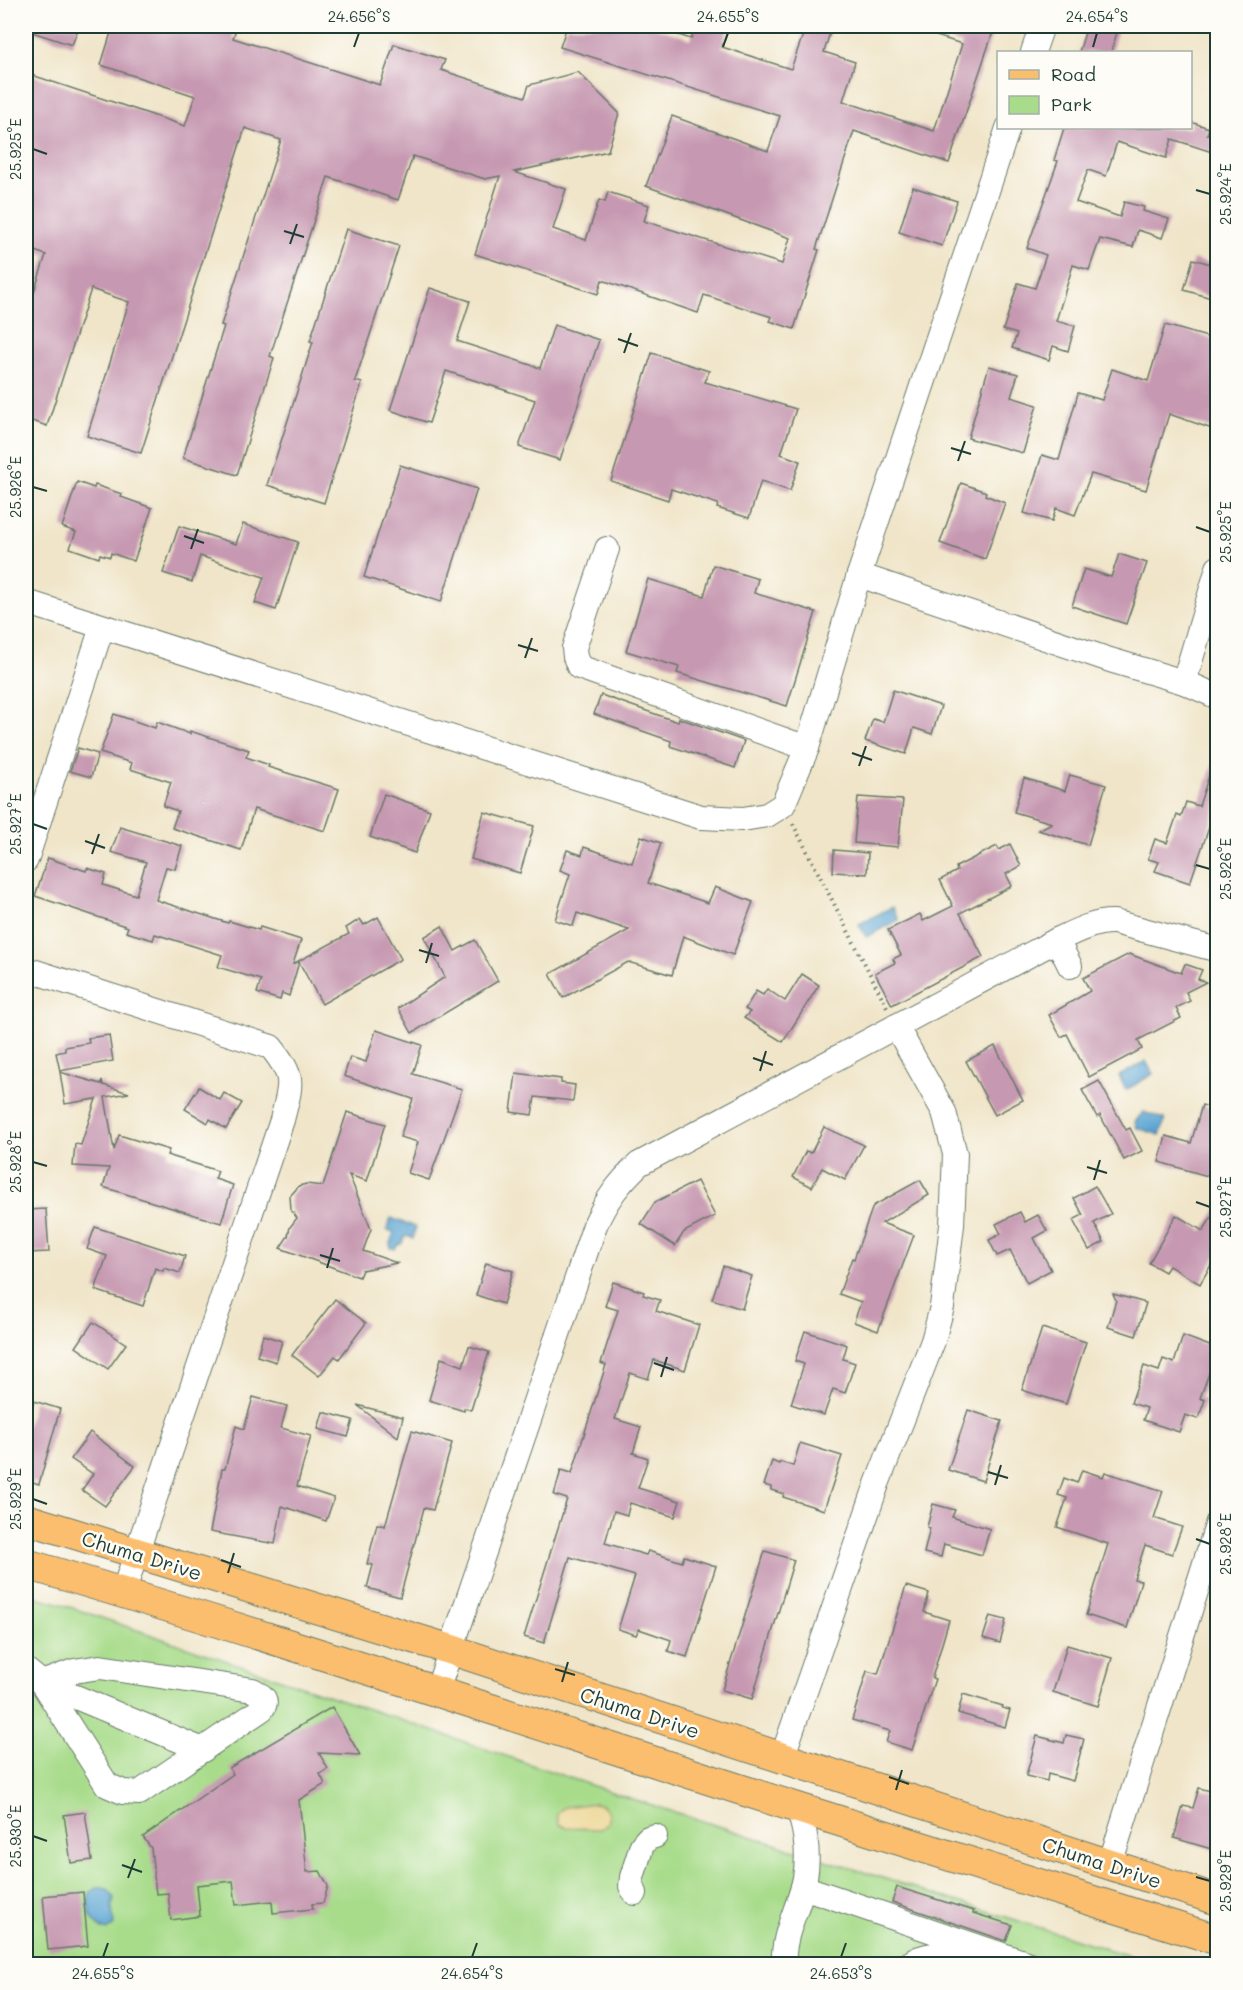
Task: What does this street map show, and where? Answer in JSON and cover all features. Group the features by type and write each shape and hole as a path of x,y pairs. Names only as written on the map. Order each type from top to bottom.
{"main road":[{"name":"Chuma Drive","path":"26,1519 452,1650 1218,1900"},
{"name":"Chuma Drive","path":"26,1564 437,1691 798,1808 1218,1940"}],"street":[{"path":"1033,51 1042,26"},
{"path":"26,602 701,817 743,819 767,815 783,805 807,748 859,575 1008,129"},
{"path":"607,549 574,648 579,667 807,748"},
{"path":"1184,682 1218,568"},
{"path":"859,575 1110,660 1184,682 1218,697"},
{"path":"26,860 102,627"},
{"path":"437,1691 595,1225 604,1205 619,1184 639,1164 1057,940 1091,926 1114,921 1218,950"},
{"path":"1057,940 1070,966"},
{"path":"26,969 271,1047 284,1063 291,1085 282,1120 123,1593"},
{"path":"782,1758 877,1484 933,1341 942,1307 952,1225 955,1154 944,1112 896,1026"},
{"path":"1110,1864 1218,1522"},
{"path":"100,1667 253,1690 262,1695 266,1703 262,1709 139,1793 131,1793 107,1785 34,1676 100,1667"},
{"path":"34,1676 202,1750"},
{"path":"784,1965 788,1930 803,1887 807,1867 805,1829 798,1808"},
{"path":"635,1893 631,1886 632,1877 642,1845 648,1838 655,1836"},
{"path":"803,1887 1029,1965"},
{"path":"909,1965 927,1955 996,1954"}],"path":[{"path":"783,805 896,1026"}],"green space":[{"path":"26,1594 620,1795 1155,1964 26,1964"}],"sand":[{"path":"595,1803 604,1807 608,1815 608,1822 601,1829 566,1828 559,1824 558,1812 565,1807"}],"water":[{"path":"892,907 899,920 866,937 859,924"},
{"path":"1146,1061 1153,1074 1126,1090 1119,1076"},
{"path":"1143,1112 1165,1119 1160,1135 1137,1128 1135,1122"},
{"path":"391,1218 416,1227 413,1238 405,1236 402,1244 395,1249 391,1248 390,1244 394,1232 387,1230"},
{"path":"98,1887 108,1889 114,1898 112,1908 114,1925 108,1931 98,1926 89,1910 90,1893"}],"building":[{"path":"26,26 79,26 72,45 26,30"},
{"path":"113,26 237,26 233,38 380,85 394,44 445,60 441,70 525,97 529,85 578,72 619,113 608,151 514,172 566,189 553,229 586,240 599,200 605,202 608,192 649,205 644,221 782,264 790,238 646,186 672,116 768,151 780,116 560,47 567,26 650,26 691,39 695,26 729,26 722,47 791,69 806,26 832,26 824,52 855,62 843,101 934,131 962,44 914,29 915,26 995,26 949,163 854,131 816,249 819,250 794,329 770,321 772,317 704,295 698,313 602,280 598,294 475,254 500,176 485,179 413,156 398,200 328,177 270,356 274,358 237,475 183,458 224,326 221,325 281,140 245,128 141,453 87,436 129,302 91,289 47,426 26,419 26,290 34,292 46,255 26,248 26,73 185,126 195,96 101,65"},
{"path":"1087,26 1119,26 1111,51 1079,51"},
{"path":"1192,122 1209,128 1207,134 1218,137 1218,154 1172,139 1166,158 1117,142 1106,176 1088,170 1076,202 1120,217 1124,202 1144,207 1143,211 1169,219 1162,238 1138,230 1133,247 1100,239 1089,270 1073,265 1056,321 1075,326 1068,351 1053,346 1049,360 1012,348 1017,334 1003,330 1018,283 1035,288 1046,255 1027,248 1058,161 1054,160 1064,129 1192,129"},
{"path":"913,187 957,201 942,246 899,232"},
{"path":"346,229 399,246 355,381 362,383 324,503 267,485"},
{"path":"1193,259 1218,266 1218,300 1184,290"},
{"path":"430,288 470,301 457,341 540,368 554,325 599,340 560,460 519,447 535,400 446,371 429,423 390,410"},
{"path":"1165,325 1218,340 1218,431 1169,414 1146,490 1091,474 1075,515 1056,508 1052,521 1024,513 1042,455 1059,460 1078,393 1102,400 1112,369 1148,381"},
{"path":"652,353 709,371 705,382 796,409 781,454 800,461 790,491 761,481 749,518 717,508 718,504 671,489 668,500 611,481"},
{"path":"989,366 1018,374 1011,397 1037,405 1023,453 968,438"},
{"path":"400,465 477,489 441,602 364,577"},
{"path":"77,482 122,494 121,497 152,508 134,561 111,553 110,557 100,554 99,558 70,548 76,532 62,527"},
{"path":"961,483 986,492 985,495 1005,503 985,559 940,543"},
{"path":"243,524 298,542 276,610 255,603 264,577 200,556 192,582 163,573 179,526 236,544"},
{"path":"1119,554 1147,563 1126,624 1072,606 1084,569 1111,577"},
{"path":"713,565 758,579 754,593 816,612 787,706 677,673 679,667 626,651 648,579 704,596"},
{"path":"893,690 941,706 932,734 914,728 906,754 865,741 873,719 883,722"},
{"path":"601,695 678,722 679,718 744,741 735,768 670,746 671,741 594,714"},
{"path":"114,714 155,728 157,722 190,734 190,731 249,750 246,757 269,765 268,767 339,789 325,831 254,809 241,850 172,828 178,811 163,806 171,782 130,769 132,763 100,753"},
{"path":"78,748 98,754 91,777 70,771"},
{"path":"1214,760 1218,760 1218,801 1190,883 1155,871 1159,862 1148,859 1155,839 1167,843 1177,815 1181,817 1186,802 1199,806"},
{"path":"1070,775 1106,785 1088,845 1038,830 1052,823 1014,812 1024,778 1065,791"},
{"path":"384,794 430,810 415,853 370,837"},
{"path":"858,797 903,800 898,847 854,843"},
{"path":"484,812 534,826 520,873 471,859"},
{"path":"120,827 182,846 175,869 166,867 156,900 228,923 229,921 259,930 260,927 301,940 293,964 349,934 346,928 360,919 364,925 378,917 401,959 322,1004 299,962 289,996 282,993 280,1000 257,993 261,980 218,967 222,955 155,934 153,940 126,932 128,927 35,896 48,858 86,871 87,868 106,874 103,885 136,895 146,862 111,852"},
{"path":"641,836 661,843 648,883 708,903 715,887 753,902 733,955 683,936 672,975 628,962 563,998 550,974 629,930 577,913 573,926 555,920 570,874 560,870 567,850 582,855 584,847 632,863"},
{"path":"1010,844 1021,866 1006,874 1012,886 960,913 983,957 892,1005 875,973 895,963 893,959 901,955 888,930 920,914 923,921 953,906 940,880 957,871 956,867 997,846 999,850"},
{"path":"834,850 868,853 867,874 833,872"},
{"path":"442,926 455,951 475,940 498,981 412,1033 398,1008 445,977 424,937"},
{"path":"1129,954 1181,973 1185,964 1202,970 1198,979 1206,982 1186,992 1190,1001 1176,1008 1181,1018 1138,1040 1142,1049 1089,1077 1067,1034 1061,1037 1049,1015 1090,991 1083,978"},
{"path":"802,974 819,985 783,1042 744,1018 750,1012 745,1009 756,991 763,995 767,989 785,1001"},
{"path":"376,1030 422,1045 413,1074 462,1089 429,1180 408,1173 418,1142 400,1137 413,1099 344,1076 350,1057 366,1062"},
{"path":"109,1035 113,1061 60,1071 56,1053 65,1051 65,1047 89,1043 88,1038"},
{"path":"995,1046 1023,1100 995,1115 966,1061"},
{"path":"60,1072 101,1084 102,1080 103,1085 129,1093 105,1097 114,1150 119,1135 169,1150 167,1155 218,1171 215,1179 233,1185 221,1223 103,1187 109,1168 73,1166 75,1144 81,1145 96,1099 65,1104"},
{"path":"516,1073 561,1079 561,1083 575,1085 573,1101 535,1097 532,1115 511,1112"},
{"path":"1099,1081 1126,1130 1130,1128 1142,1151 1124,1160 1100,1115 1097,1117 1082,1090"},
{"path":"199,1087 220,1100 224,1093 242,1103 226,1129 210,1119 208,1123 185,1109"},
{"path":"1202,1105 1218,1110 1218,1179 1159,1162 1166,1136 1191,1143"},
{"path":"347,1112 385,1124 367,1181 349,1175 371,1229 363,1251 397,1263 362,1270 359,1277 280,1248 297,1218 291,1210 290,1196 299,1186 306,1184 323,1186"},
{"path":"824,1127 864,1145 845,1180 822,1168 812,1187 793,1177 806,1151 811,1153"},
{"path":"920,1180 929,1195 882,1223 914,1235 878,1331 854,1322 861,1302 839,1294 873,1206"},
{"path":"697,1181 715,1216 684,1232 675,1246 641,1224 655,1202"},
{"path":"1095,1186 1111,1214 1094,1223 1104,1242 1089,1250 1073,1220 1083,1215 1074,1198"},
{"path":"1218,1207 1218,1253 1200,1284 1169,1266 1165,1272 1149,1263 1176,1215 1203,1231"},
{"path":"46,1209 49,1252 26,1253 26,1210"},
{"path":"1020,1212 1025,1222 1038,1215 1047,1231 1034,1238 1051,1270 1027,1283 1010,1250 997,1256 989,1240 1001,1234 996,1224"},
{"path":"95,1227 185,1256 180,1273 155,1268 143,1306 95,1290 107,1256 87,1249"},
{"path":"486,1263 513,1271 503,1304 476,1295"},
{"path":"723,1266 752,1276 742,1309 712,1299"},
{"path":"613,1282 660,1300 656,1311 699,1325 685,1370 654,1360 648,1379 630,1373 615,1419 641,1427 633,1453 648,1458 638,1488 680,1501 675,1517 630,1503 627,1515 614,1511 605,1543 646,1555 648,1551 682,1562 684,1556 716,1566 687,1657 668,1651 671,1640 639,1629 636,1635 618,1629 635,1576 570,1557 544,1643 524,1637 567,1499 554,1495 561,1470 572,1473 606,1365 601,1363 618,1310 605,1306"},
{"path":"1113,1294 1146,1303 1136,1336 1108,1327 1116,1300"},
{"path":"335,1299 366,1323 339,1359 335,1356 319,1376 292,1355"},
{"path":"93,1322 126,1344 108,1369 76,1347"},
{"path":"1042,1328 1086,1342 1066,1404 1022,1390"},
{"path":"805,1331 847,1345 843,1359 855,1363 845,1393 833,1389 824,1415 791,1404 804,1364 795,1361"},
{"path":"263,1335 282,1341 276,1362 257,1356"},
{"path":"1183,1336 1218,1349 1200,1398 1205,1400 1198,1419 1185,1415 1179,1432 1143,1420 1147,1408 1131,1403 1144,1366 1159,1371 1163,1359 1174,1363"},
{"path":"469,1346 489,1352 471,1410 464,1408 464,1411 429,1400 441,1358 463,1366"},
{"path":"253,1397 287,1406 281,1428 311,1436 297,1486 334,1498 326,1521 282,1506 275,1544 210,1532 222,1469 225,1469 236,1426 244,1429"},
{"path":"34,1401 60,1409 39,1484 26,1480 26,1430"},
{"path":"357,1405 403,1417 398,1437"},
{"path":"968,1410 1002,1421 983,1481 948,1470"},
{"path":"323,1412 353,1420 348,1437 318,1429"},
{"path":"412,1431 452,1443 433,1510 424,1508 400,1597 367,1588 373,1565 367,1564 377,1524 385,1526"},
{"path":"90,1432 135,1466 105,1506 82,1490 93,1474 71,1459"},
{"path":"800,1443 842,1456 824,1510 783,1497 784,1494 764,1485 772,1461 793,1466"},
{"path":"1082,1470 1103,1477 1105,1472 1163,1491 1154,1518 1182,1527 1172,1554 1145,1545 1134,1579 1141,1581 1127,1628 1086,1615 1108,1544 1057,1527 1067,1498 1058,1495 1064,1478 1077,1483"},
{"path":"933,1504 955,1510 952,1517 990,1529 982,1555 944,1544 941,1557 924,1553"},
{"path":"765,1551 794,1560 752,1699 722,1690"},
{"path":"906,1586 929,1593 924,1612 949,1620 932,1678 935,1679 912,1750 886,1742 890,1731 852,1720 867,1671 878,1674"},
{"path":"990,1616 1006,1620 1000,1643 983,1638"},
{"path":"1067,1645 1112,1658 1098,1706 1053,1692"},
{"path":"963,1694 1010,1710 1005,1727 958,1713"},
{"path":"332,1707 360,1755 319,1753 328,1769 320,1774 325,1784 299,1800 307,1872 320,1871 328,1886 323,1903 312,1904 313,1909 273,1913 272,1901 236,1905 233,1881 197,1885 200,1916 171,1920 168,1893 156,1894 151,1848 143,1837 233,1774 229,1768"},
{"path":"1066,1735 1084,1739 1073,1781 1048,1774 1047,1781 1026,1776 1037,1736 1064,1743"},
{"path":"1199,1788 1218,1793 1218,1851 1174,1838 1183,1806 1193,1808"},
{"path":"85,1812 92,1860 71,1863 64,1815"},
{"path":"897,1887 1012,1925 1006,1941 892,1902"},
{"path":"83,1892 88,1946 48,1950 43,1896"}]}
